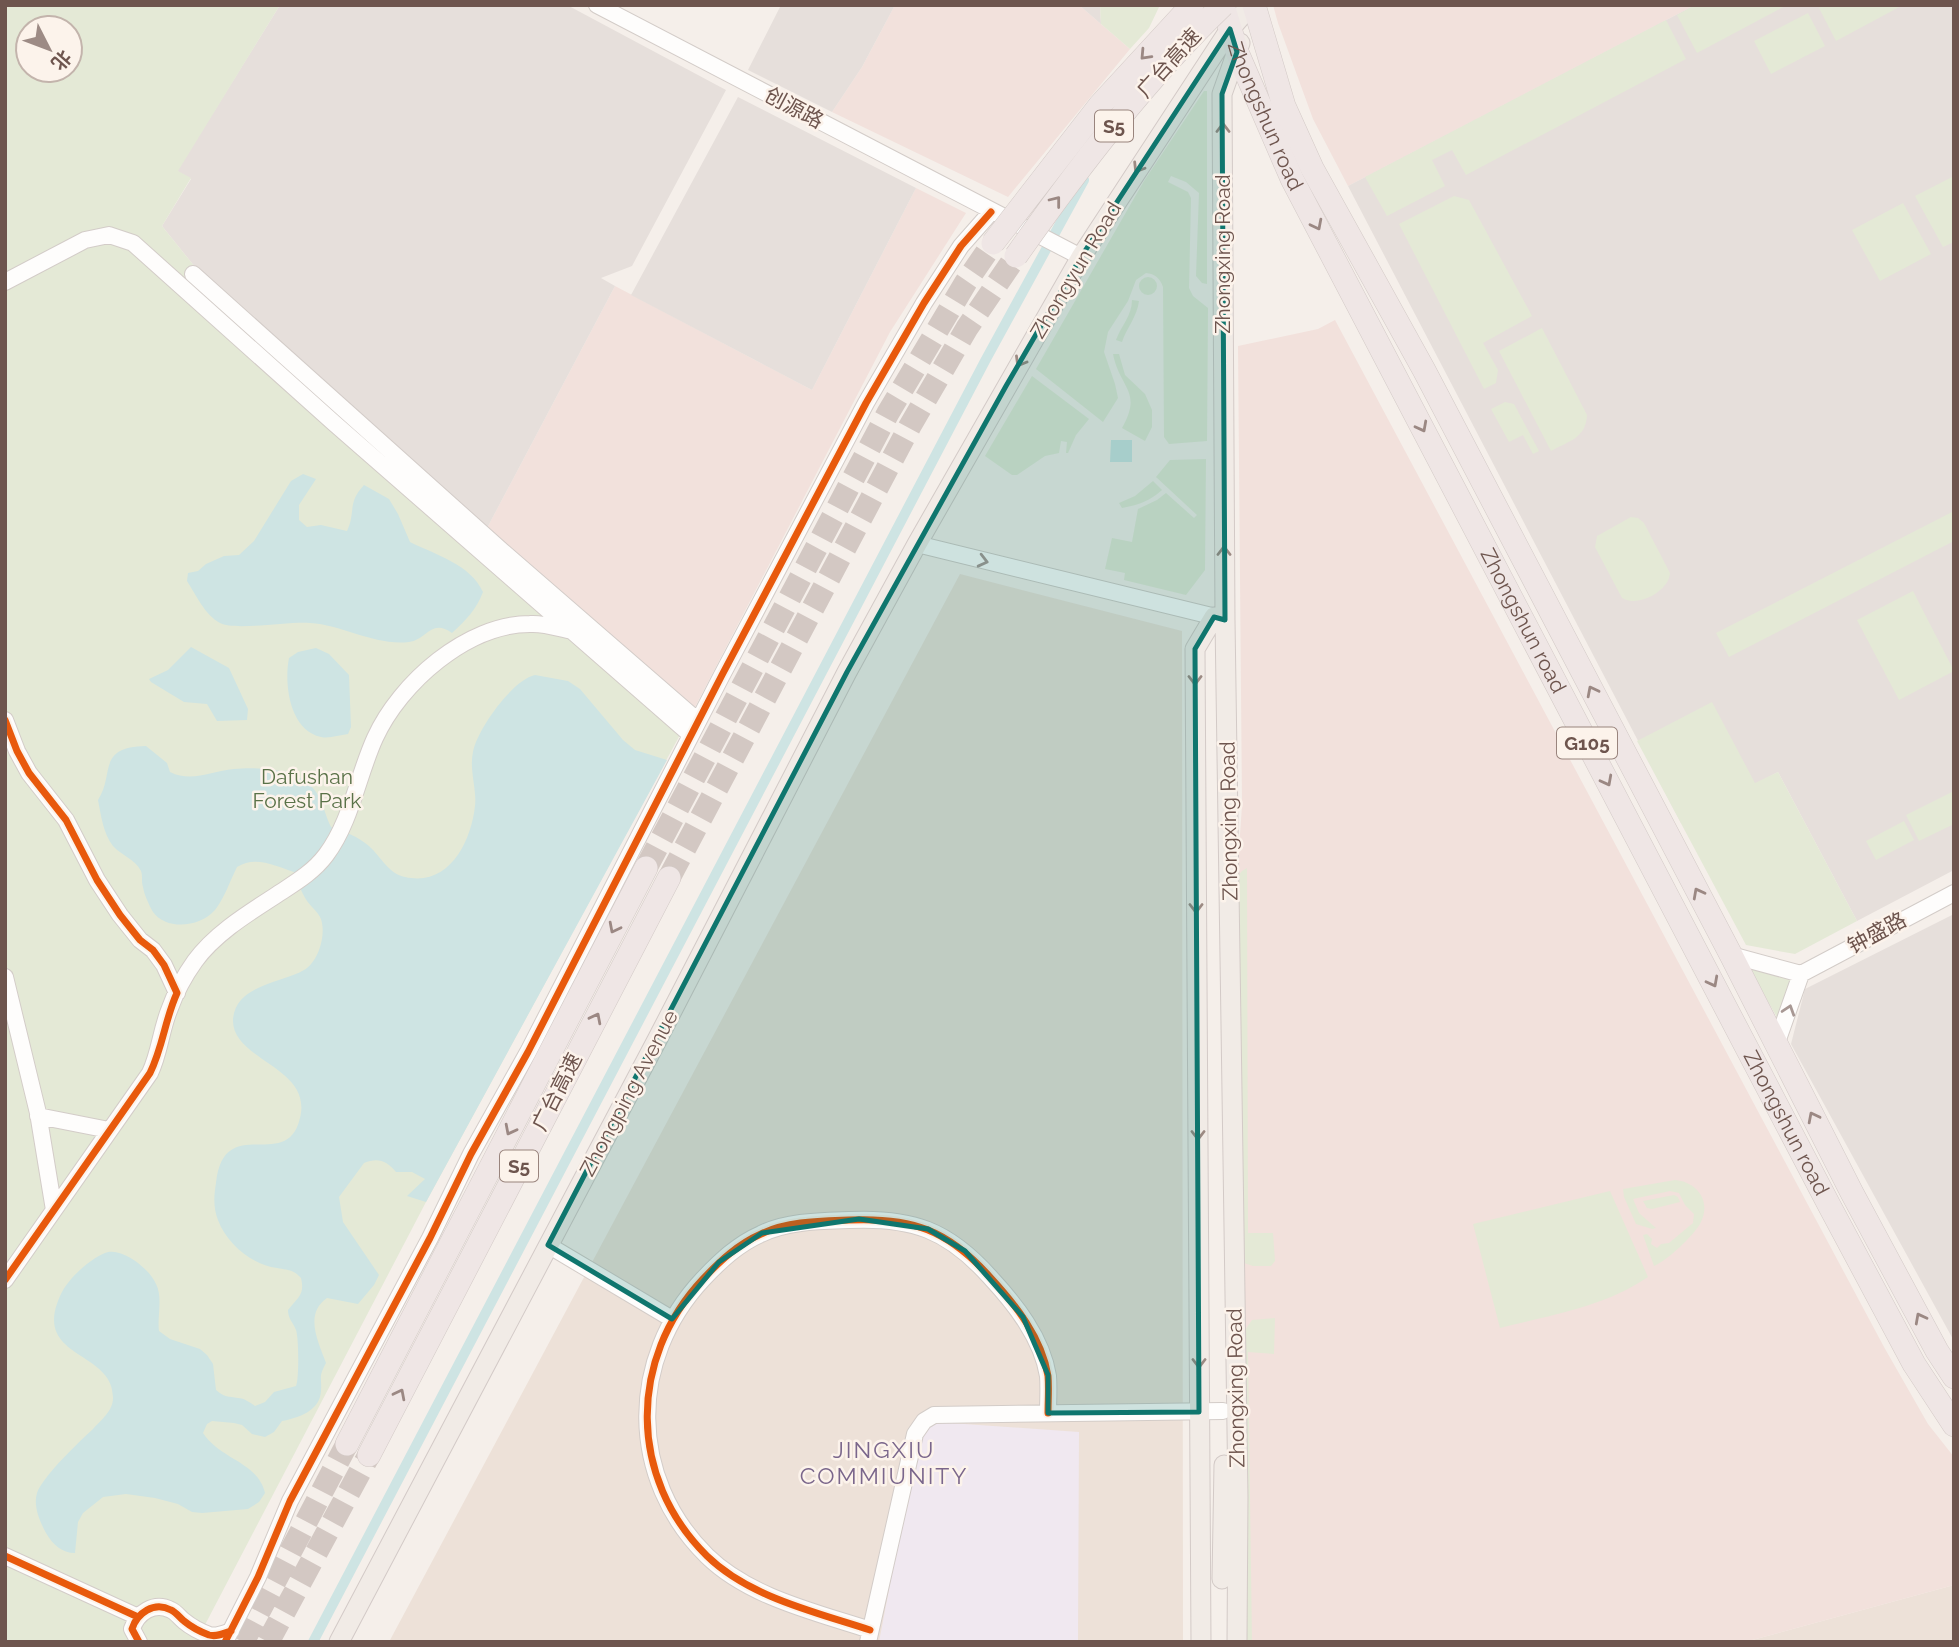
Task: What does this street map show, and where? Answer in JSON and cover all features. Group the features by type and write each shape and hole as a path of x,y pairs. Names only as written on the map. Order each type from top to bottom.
{"highway":[{"name":"广台高速","path":"993,243 1100,105 1192,5"},
{"path":"1223,6 1236,13 1243,12 1252,5"},
{"name":"Zhongshun road","path":"1252,5 1284,106 1312,169 1424,370 1776,1045 1931,1339 1954,1377"},
{"name":"广台高速","path":"1016,256 1046,213 1117,123 1181,48 1223,6"},
{"name":"G105","path":"1223,6 1230,30"},
{"name":"Zhongshun road","path":"1230,30 1292,178 1842,1229 1914,1364 1954,1424"},
{"path":"1398,382 1424,370"},
{"name":"广台高速","path":"347,1444 646,867"},
{"name":"广台高速","path":"369,1455 668,878"}],"main road":[{"name":"Zhongyun Road","path":"917,544 1075,254 1230,30 1252,5"},
{"name":"Zhongxing Road","path":"1224,1642 1219,860 1222,94 1252,5"},
{"name":"Zhongping Avenue","path":"341,1639 917,544"},
{"name":"Zhongxing Road","path":"1219,618 1238,1497 1237,1642"},
{"path":"1201,1642 1195,649 1219,618"}],"street":[{"name":"创源路","path":"597,5 1075,254"},
{"path":"139,1642 132,1629 138,1617 151,1607 172,1610 186,1623 210,1635 228,1637 258,1577 290,1501 471,1154 528,1052 694,728 866,403 961,246 991,212"},
{"path":"5,282 85,240 109,235 133,243 572,631 694,728"},
{"path":"193,274 502,551 694,728"},
{"path":"917,544 1219,618"},
{"path":"5,1280 150,1073 158,1058 169,1009 196,960 239,920 303,878 326,856 342,825 383,722 398,700 430,667 467,642 510,626 531,624 572,631"},
{"path":"5,720 29,773 66,820 97,880 120,915 164,965 177,993"},
{"name":"钟盛路","path":"1801,974 1954,893"},
{"path":"1731,955 1801,974 1776,1045"},
{"path":"5,977 38,1116 54,1210"},
{"path":"38,1116 109,1130"},
{"path":"1048,1413 1048,1375 1037,1343 1009,1298 965,1251 948,1238 928,1229 885,1220 859,1219 784,1226 762,1233 742,1244 719,1262 695,1288 673,1319 652,1366 647,1417 657,1479 676,1516 707,1556 743,1581 783,1601 869,1636 915,1434 924,1421 934,1415 1223,1412"},
{"path":"548,1245 673,1319"},
{"path":"5,1556 138,1617"}],"highlighted area":[{"path":"1230,29 1237,52 1222,94 1225,620 1214,617 1195,649 1199,1412 1048,1413 1048,1375 1023,1317 965,1251 928,1229 859,1219 762,1233 719,1262 672,1319 548,1245 847,672 1081,257"}],"shaded area":[{"path":"280,5 567,5 726,90 632,266 601,278 615,286 486,530 195,267 162,226 191,179 177,171"},
{"path":"781,5 895,5 862,67 832,112 748,70"},
{"path":"895,5 1079,5 1130,49 1008,197 832,112 862,67"},
{"path":"1079,5 1100,5 1101,24"},
{"path":"1273,5 1695,5 1348,186 1313,119"},
{"path":"1695,5 1954,5 1954,870 1857,921 1778,772 1681,823 1348,186"},
{"path":"738,97 916,188 812,390 631,295"},
{"path":"916,188 966,213 890,332 694,709 486,530 615,286 812,390"},
{"path":"1335,320 1884,1347 1928,1424 1954,1457 1954,1585 1745,1642 1243,1642 1237,877 1242,806 1238,346 1318,329"},
{"path":"1111,440 1132,440 1132,462 1110,462"},
{"path":"303,474 316,479 299,505 299,520 307,527 321,525 347,531 355,497 364,485 389,499 410,542 451,561 477,582 483,592 466,619 452,633 439,628 409,642 396,642 310,623 227,625 210,615 187,581 188,573 198,571 224,556 239,555 254,541 291,481"},
{"path":"960,574 1182,631 1183,1642 389,1642"},
{"path":"191,647 229,668 248,709 247,720 217,721 207,704 184,702 151,682 149,679 168,670"},
{"path":"316,648 329,654 349,675 351,727 348,734 321,737 310,733 295,716 288,692 289,658 298,652"},
{"path":"535,675 568,681 580,689 623,740 635,750 667,760 426,1202 407,1196 425,1179 412,1172 396,1172 378,1160 364,1163 339,1197 343,1222 379,1275 358,1304 327,1298 316,1312 315,1328 326,1363 321,1374 321,1391 317,1404 301,1415 282,1421 274,1432 265,1437 252,1434 242,1425 234,1423 212,1421 207,1424 203,1433 211,1442 255,1474 261,1483 265,1493 259,1502 248,1509 202,1513 155,1498 126,1494 103,1497 83,1513 78,1522 75,1553 58,1548 41,1524 37,1493 54,1469 106,1415 113,1398 110,1382 101,1370 63,1343 56,1330 54,1314 62,1292 87,1264 105,1253 112,1252 127,1256 148,1272 158,1289 159,1331 170,1339 200,1349 207,1355 213,1364 216,1390 222,1394 243,1399 255,1406 265,1402 274,1392 296,1386 298,1376 297,1335 288,1310 301,1292 301,1278 290,1270 267,1266 241,1252 222,1229 215,1211 214,1197 221,1162 231,1150 243,1146 283,1142 293,1134 300,1118 301,1101 295,1086 244,1045 236,1033 233,1019 242,998 262,986 309,966 317,956 321,942 321,920 305,898 294,872 258,862 237,867 218,906 209,916 184,924 166,922 159,918 153,912 146,896 141,871 113,846 103,824 98,800 113,757 120,751 146,746 167,763 170,772 178,775 194,776 244,768 290,774 309,784 316,792 331,827 365,843 399,875 420,878 434,875 445,868 463,847 473,820 473,752 481,731 506,696 516,686"},
{"path":"1954,914 1954,1341 1791,1044 1805,989"},
{"path":"921,1421 1079,1432 1078,1642 879,1642"},
{"path":"1954,1585 1954,1642 1745,1642"}],"green space":[{"name":"Dafushan Forest Park","path":"5,5 280,5 178,171 191,178 162,226 195,267 185,278 687,722 426,1202 196,1642 5,1642"},
{"path":"1100,5 1160,5 1149,28 1130,49 1101,24"},
{"path":"1695,5 1787,5 1697,53 1677,15"},
{"path":"1823,5 1903,5 1836,41 1819,8"},
{"path":"1808,13 1825,46 1771,74 1754,41"},
{"path":"1666,20 1686,59 1466,175 1452,150 1432,160 1445,186 1387,216 1365,177"},
{"path":"1204,91 1207,91 1207,284 1202,283 1196,276 1199,193 1186,182 1171,176 1168,182 1188,192 1191,198 1189,288 1193,296 1208,308 1207,441 1169,444 1164,437 1163,287 1155,275 1146,273 1136,280 1128,301 1108,332 1104,352 1118,398 1103,422 1036,369 1144,181"},
{"path":"1954,176 1954,242 1943,247 1915,196"},
{"path":"1454,196 1469,200 1532,316 1483,343 1498,370 1496,383 1484,389 1399,224"},
{"path":"1903,203 1931,254 1880,281 1852,230"},
{"path":"1148,277 1154,280 1157,286 1154,292 1148,295 1142,292 1139,286 1142,280"},
{"path":"1132,300 1139,301 1138,307 1122,342 1116,340 1132,306"},
{"path":"1542,328 1587,415 1580,434 1551,451 1499,351"},
{"path":"1113,354 1119,354 1125,375 1145,394 1152,410 1152,427 1145,441 1122,428 1128,416 1130,398"},
{"path":"1032,376 1089,419 1076,435 1068,453 1067,442 1061,441 1059,453 1045,456 1017,475 1012,475 985,456"},
{"path":"1505,402 1514,404 1539,451 1533,454 1523,435 1509,442 1491,409"},
{"path":"1206,459 1205,570 1186,595 1124,580 1125,573 1105,569 1112,538 1132,542 1138,509 1166,493 1194,518 1197,515 1156,477 1170,460"},
{"path":"1153,481 1162,490 1144,502 1122,508 1119,503 1135,496"},
{"path":"1954,511 1954,541 1729,657 1716,633"},
{"path":"1631,517 1644,523 1670,573 1659,591 1636,601 1622,598 1595,547 1597,536"},
{"path":"1913,591 1954,671 1899,700 1857,620"},
{"path":"1712,702 1755,783 1778,772 1857,921 1795,954 1746,945 1637,741"},
{"path":"1954,791 1954,824 1919,841 1906,815"},
{"path":"1904,821 1914,840 1876,860 1866,841"},
{"path":"1247,868 1248,1233 1273,1233 1275,1261 1271,1266 1244,1263 1237,877"},
{"path":"1748,966 1793,979 1779,1021"},
{"path":"1675,1180 1690,1185 1701,1194 1703,1216 1686,1241 1654,1266 1643,1235 1647,1234 1652,1239 1651,1244 1657,1248 1661,1244 1669,1243 1693,1223 1694,1214 1679,1193 1670,1191 1633,1199 1639,1213 1656,1228 1636,1224 1623,1189"},
{"path":"1610,1191 1648,1277 1595,1303 1500,1328 1473,1224"},
{"path":"1674,1195 1680,1202 1652,1209 1647,1208 1643,1201"},
{"path":"1275,1318 1274,1354 1248,1352 1252,1642 1243,1642 1243,1333 1252,1320"}],"waterway":[{"path":"313,1642 985,361 1084,180"}],"tunnel":[{"path":"646,868 888,413 966,282 993,243"},
{"path":"669,878 910,426 967,328 1016,256"},
{"path":"243,1642 347,1444"},
{"path":"268,1642 369,1455"}],"cycle path":[{"path":"225,1642 258,1577 290,1501 430,1238 471,1154 528,1052 866,403 924,303 961,246 991,212"},
{"path":"5,720 29,773 66,820 97,880 120,915 164,965 177,993 150,1073 5,1280"},
{"path":"870,1630 784,1602 742,1582 724,1570 707,1556 681,1525 662,1491 651,1455 647,1418 650,1381 661,1345 678,1311 703,1279 723,1259 745,1243 782,1226 816,1221 871,1220 910,1224 927,1230 944,1238 974,1261 1026,1322 1045,1362 1048,1376 1048,1413"},
{"path":"5,1556 138,1617"},
{"path":"139,1642 132,1629 134,1623 147,1610 158,1607 173,1611 189,1625 209,1635 231,1631"}],"district":[{"name":"JINGXIU COMMIUNITY","path":"884,1463"}]}
